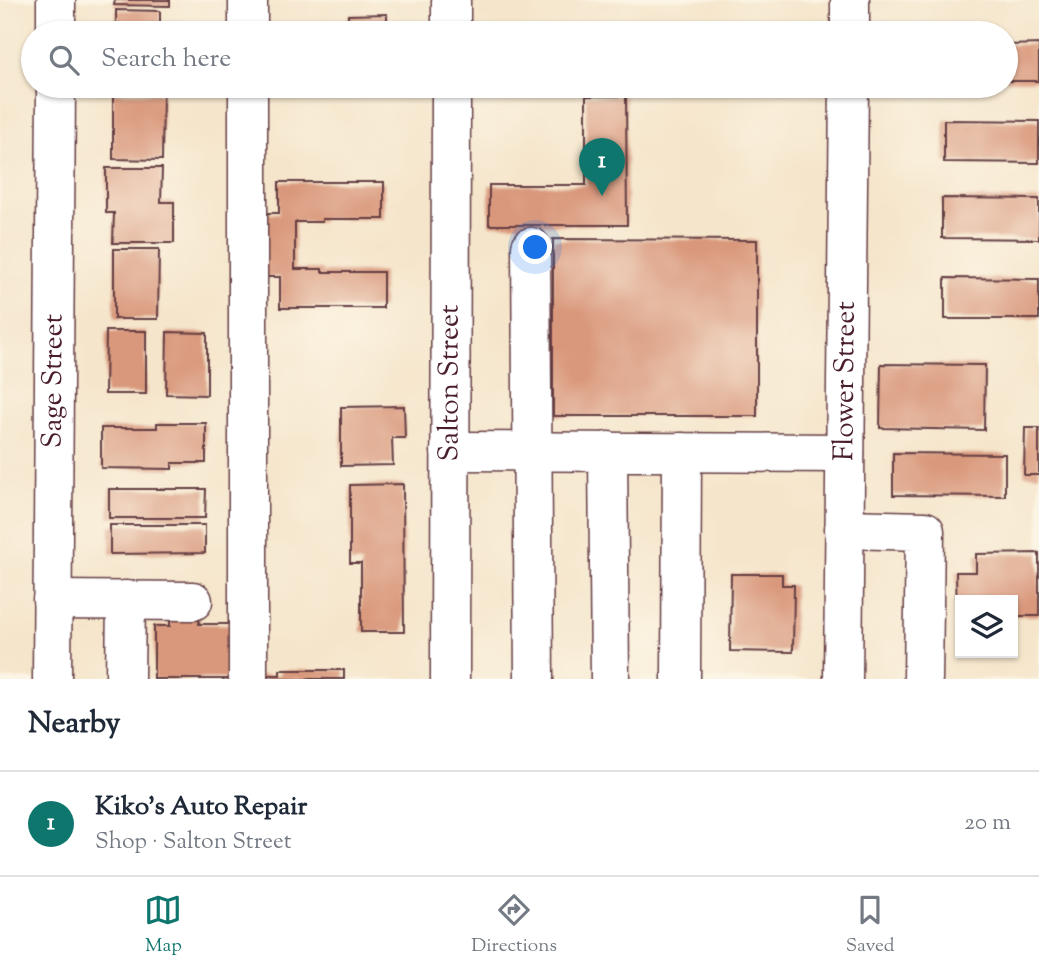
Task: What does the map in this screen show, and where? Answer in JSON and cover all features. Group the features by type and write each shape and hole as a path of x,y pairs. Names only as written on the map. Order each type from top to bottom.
{"street":[{"path":"56,0 56,21"},
{"path":"248,0 248,21"},
{"path":"451,0 451,21"},
{"path":"849,21 850,0"},
{"name":"Sage Street","path":"52,679 56,98"},
{"path":"248,98 248,679"},
{"name":"Salton Street","path":"450,679 451,98"},
{"name":"Flower Street","path":"843,679 849,98"},
{"path":"531,247 534,679"},
{"path":"450,451 845,453"},
{"path":"608,451 610,679"},
{"path":"681,679 682,452"},
{"path":"844,529 925,531 923,679"},
{"path":"52,600 194,601"},
{"path":"125,679 126,600"}],"building":[{"path":"115,0 170,0 170,6 114,5"},
{"path":"116,10 160,11 160,21 116,21"},
{"path":"387,14 387,21 348,21 348,15"},
{"path":"1039,44 1039,81 1018,81 1018,45"},
{"path":"113,98 163,98 162,160 113,159"},
{"path":"586,98 626,98 627,225 489,225 489,185 586,185"},
{"path":"944,120 1039,121 1039,163 944,162"},
{"path":"106,168 162,168 161,202 174,202 174,243 113,243 114,213 106,213"},
{"path":"279,182 384,182 384,219 295,222 295,269 383,272 383,308 280,308 280,277 259,277 259,213 279,213"},
{"path":"942,198 1039,199 1039,239 942,238"},
{"path":"553,239 757,240 757,416 553,416"},
{"path":"114,249 159,249 158,319 114,319"},
{"path":"945,278 1039,279 1039,319 945,319"},
{"path":"106,331 146,331 146,394 105,394"},
{"path":"167,332 207,333 207,395 166,394"},
{"path":"881,364 985,365 984,430 880,428"},
{"path":"404,406 405,438 392,438 393,465 341,466 341,407"},
{"path":"157,423 206,423 206,463 172,463 172,469 101,468 101,428 157,428"},
{"path":"1025,428 1039,428 1039,475 1024,475"},
{"path":"893,453 1005,454 1005,496 893,495"},
{"path":"403,484 404,632 361,632 361,563 350,563 350,485"},
{"path":"109,489 206,489 205,518 109,518"},
{"path":"110,525 205,525 205,553 110,554"},
{"path":"1039,553 1039,616 1018,616 1018,595 957,595 956,572 976,572 976,554"},
{"path":"731,574 782,574 782,585 794,585 793,652 730,651"},
{"path":"170,616 200,617 199,624 232,624 231,679 154,679 154,626 170,626"},
{"path":"280,670 344,670 344,679 258,679 258,675 280,675"}],"place":[{"name":"Kiko's Auto Repair","path":"602,196"}]}
